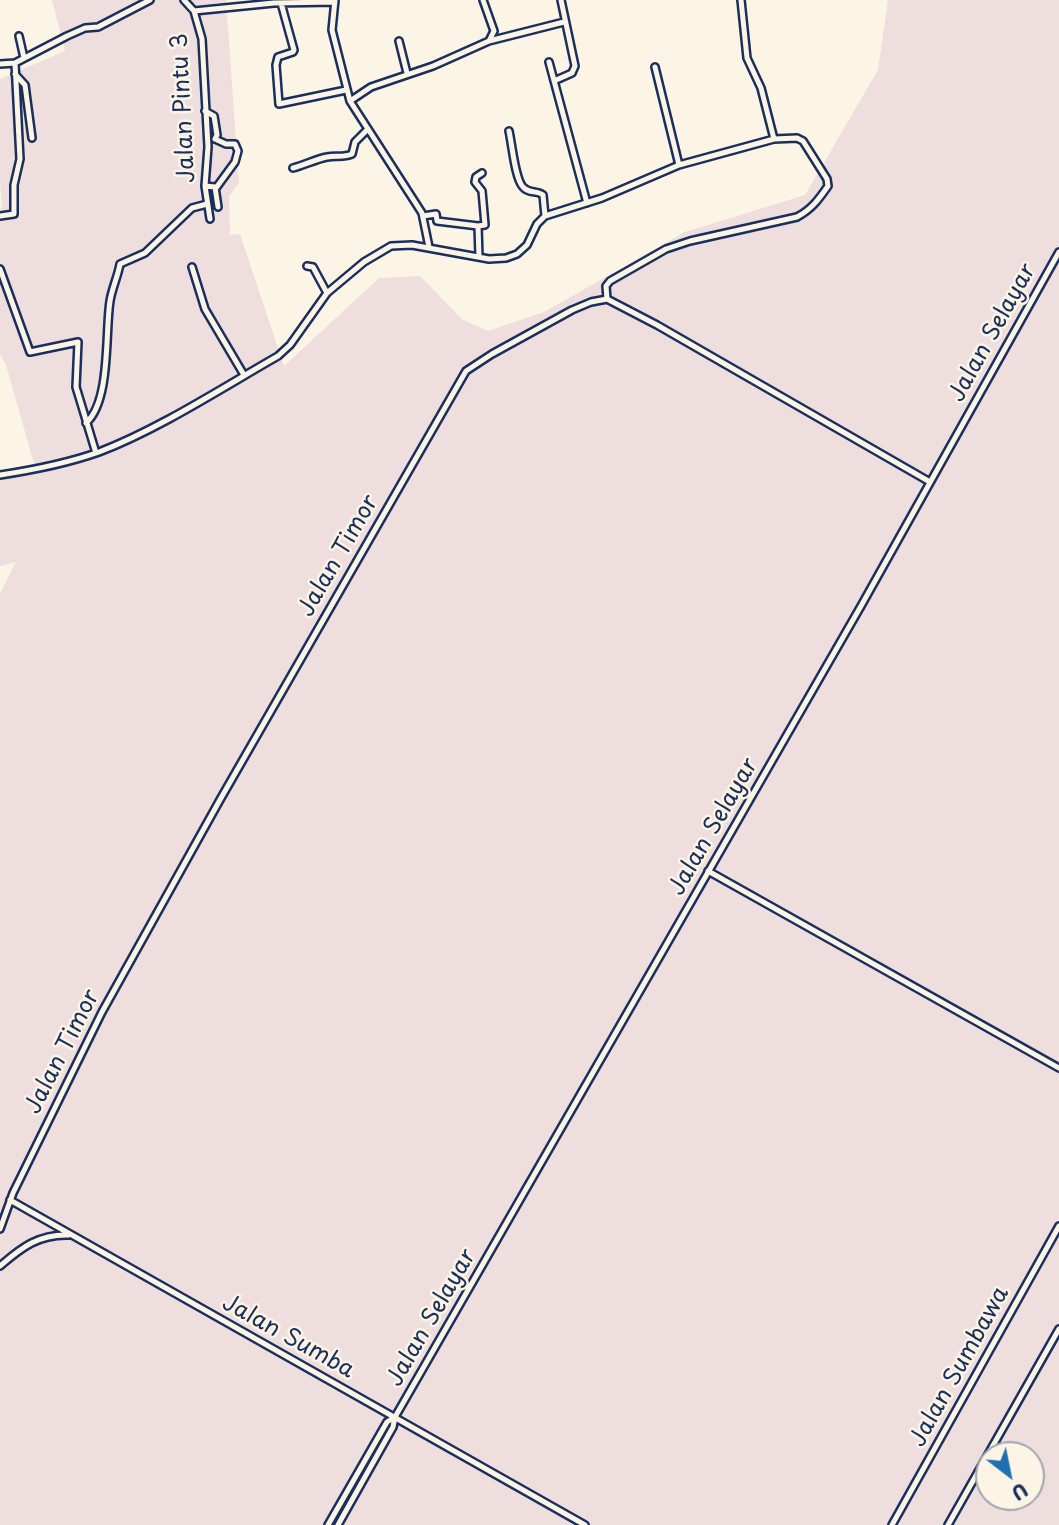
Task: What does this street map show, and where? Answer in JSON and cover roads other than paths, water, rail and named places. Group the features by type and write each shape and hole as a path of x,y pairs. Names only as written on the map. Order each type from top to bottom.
{"street":[{"path":"0,64 15,64 67,36 85,28 98,27 150,0"},
{"name":"Jalan Pintu 3","path":"184,0 194,11 202,39 208,142 205,186 210,219"},
{"path":"483,0 494,31 489,41"},
{"path":"554,81 572,73 575,68 561,0"},
{"path":"741,0 747,58 761,88 774,139"},
{"path":"194,11 281,2 335,1 332,30 350,101 423,216 429,247"},
{"path":"281,2 294,50 278,57 276,65 279,104 346,90"},
{"path":"350,101 371,87 433,66 489,41 564,22"},
{"path":"19,36 24,58"},
{"path":"399,41 407,73"},
{"path":"549,62 587,203"},
{"path":"0,216 14,214 14,185 20,163 15,64"},
{"path":"655,67 679,165"},
{"path":"15,75 25,85 32,138"},
{"path":"205,111 214,116 217,127 215,139"},
{"path":"293,168 326,157 346,157 352,154 355,142 368,130"},
{"path":"509,131 520,184 528,191 543,195 545,216"},
{"path":"208,142 215,139 226,144 235,144 238,151 235,162 216,188 218,207"},
{"path":"0,475 96,453 144,432 278,356 290,345 327,293 384,249 405,244 498,259 517,254 527,245 537,224 545,216 587,203 679,165 774,139 800,139 828,182 814,206 797,217 666,248 610,281 606,286 607,299 930,482"},
{"path":"423,216 436,214 437,221 485,225 482,191 475,182 476,177 482,173"},
{"path":"205,186 216,188"},
{"path":"86,423 95,411 101,390 112,290 120,264 145,253 192,208 207,204"},
{"path":"478,226 479,257"},
{"name":"Jalan Selayar","path":"338,1525 393,1427 395,1417 709,871 1059,252"},
{"path":"192,267 205,309 244,376"},
{"path":"307,267 313,267 327,293"},
{"path":"0,269 30,352 78,342 76,387 96,453"},
{"name":"Jalan Timor","path":"0,1229 10,1200 102,1012 463,375 476,363 572,310 607,299"},
{"path":"709,871 1059,1068"},
{"name":"Jalan Sumba","path":"10,1200 585,1525"},
{"name":"Jalan Sumbawa","path":"892,1525 1059,1226"},
{"path":"0,1266 37,1238 72,1236"},
{"path":"947,1525 1059,1329"},
{"name":"Jalan Selayar","path":"328,1525 387,1422 395,1417"}]}
